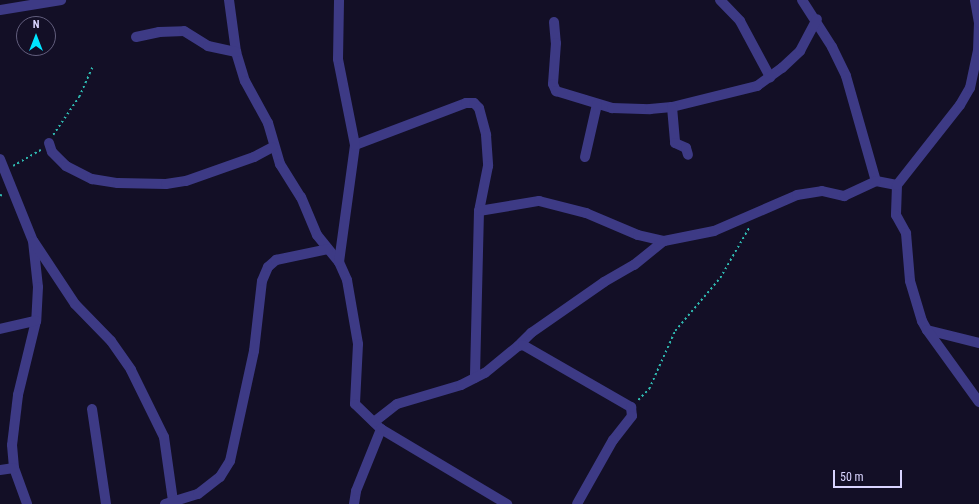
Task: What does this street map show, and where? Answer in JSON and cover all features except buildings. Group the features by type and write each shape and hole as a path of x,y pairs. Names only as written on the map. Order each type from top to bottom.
{"street":[{"path":"0,10 61,0"},
{"path":"229,0 236,52 245,81 268,123 273,147 280,164 301,197 311,224 339,262 347,280 356,325 355,404 377,426 508,504"},
{"path":"339,0 338,59 355,145 339,262"},
{"path":"720,0 740,20 770,77"},
{"path":"802,0 816,19 846,76 876,181"},
{"path":"975,0 979,23 978,51 970,88 960,105 896,185 896,215 906,233 910,281 927,330 979,402"},
{"path":"554,22 554,88 556,91 612,108 672,107 757,86 770,77 800,50 816,19"},
{"path":"136,37 184,31 208,46 236,52"},
{"path":"355,145 446,110 474,103 479,108 486,135 488,166 479,211 475,378"},
{"path":"585,157 598,104"},
{"path":"672,107 675,143 686,148 688,155"},
{"path":"49,143 52,152 66,166 92,179 118,183 166,184 186,180 254,157 273,147"},
{"path":"0,159 33,240 75,304 111,341 131,370 164,437 169,502 198,494 220,477 230,462 254,351 262,281 268,267 276,260 328,249"},
{"path":"479,211 539,201 586,213 638,235 664,241 708,232 758,213 797,195 822,192 844,196 876,181 896,185"},
{"path":"26,504 14,468 12,445 18,395 36,321 38,287 33,240"},
{"path":"354,504 356,491 377,426 397,404 461,385 493,369 530,333 604,282 634,265 664,241"},
{"path":"0,329 36,321"},
{"path":"927,330 979,344"},
{"path":"520,344 631,407 632,416 613,440 577,504"},
{"path":"92,409 106,504"},
{"path":"0,470 14,468"}],"path":[{"path":"4,170 34,156 49,143 79,97 93,66"},
{"path":"631,407 648,389 675,331 720,278 758,213"}]}
